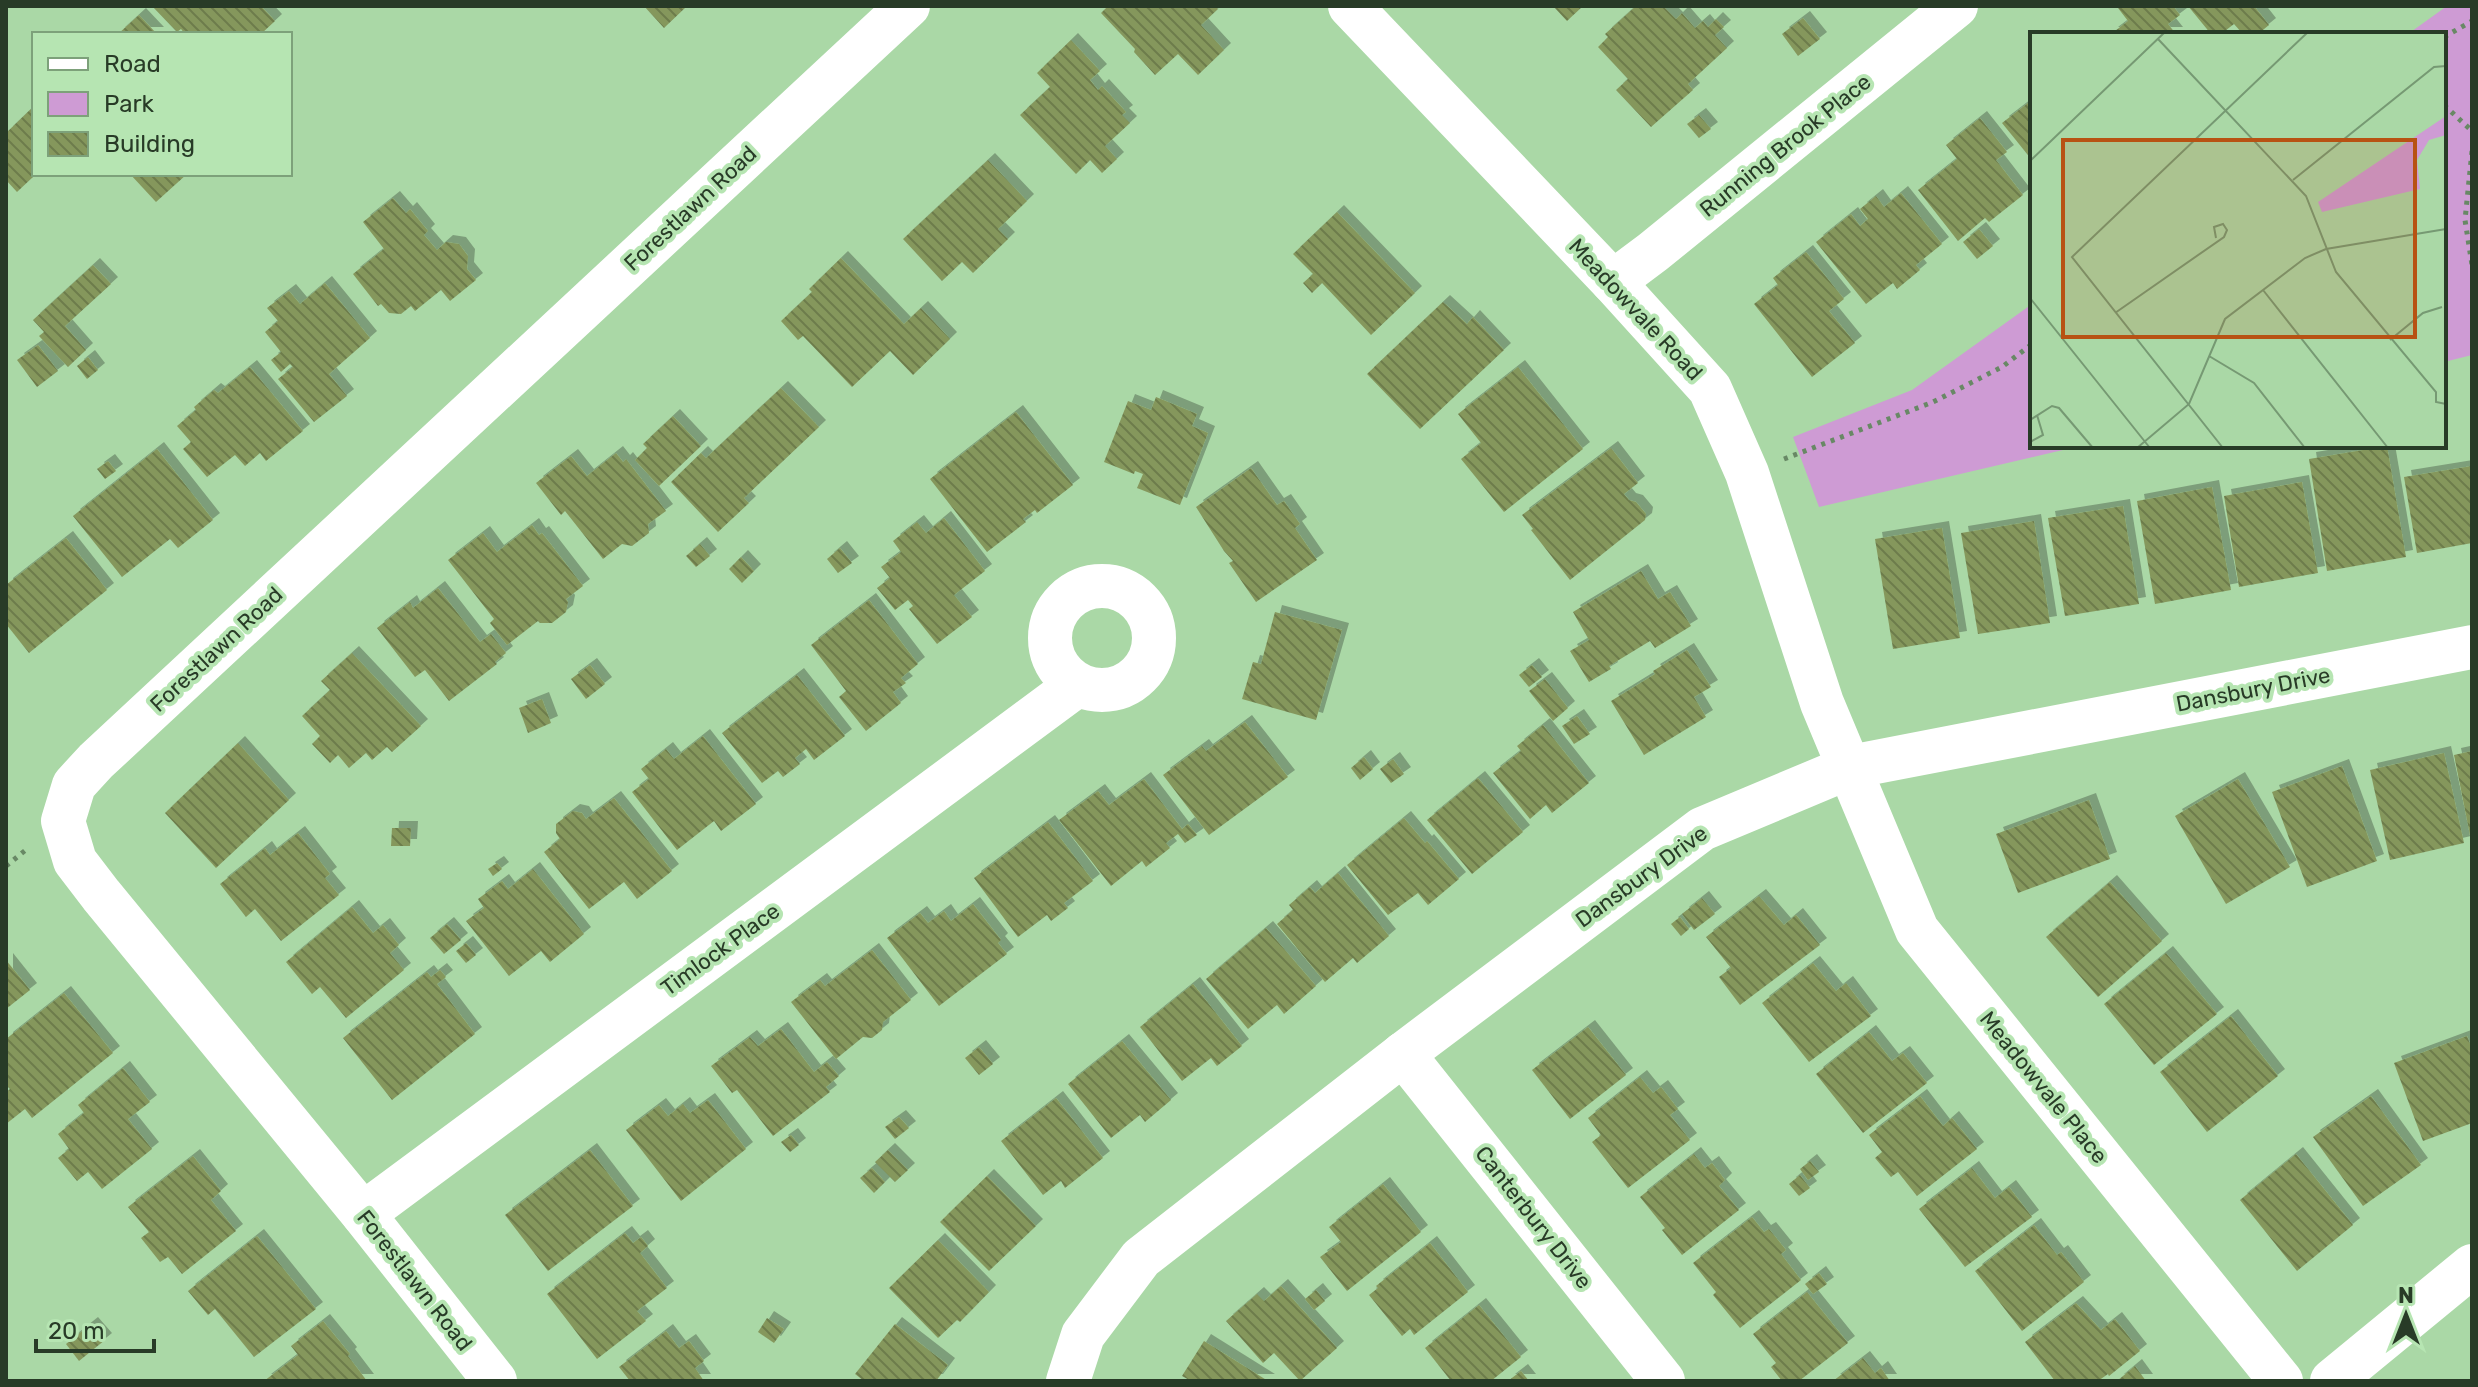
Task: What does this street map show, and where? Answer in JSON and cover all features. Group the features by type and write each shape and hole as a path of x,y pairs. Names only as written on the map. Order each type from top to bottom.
{"street":[{"name":"Forestlawn Road","path":"495,1381 75,861 63,821 74,785 96,761 908,6"},
{"name":"Meadowvale Road","path":"1350,6 1613,282 1710,389 1747,473 1822,703 1850,767"},
{"name":"Running Brook Place","path":"1613,282 1956,6"},
{"name":"Dansbury Drive","path":"1068,1381 1083,1335 1141,1258 1403,1054 1702,829 1850,767 2472,647"},
{"name":"Timlock Place","path":"363,1214 1077,685"},
{"name":"Meadowvale Place","path":"1850,767 1917,930 2281,1381"},
{"name":"Canterbury Drive","path":"1403,1054 1663,1381"},
{"path":"2332,1381 2472,1266"}],"path":[{"path":"2446,36 2472,21"},
{"path":"2446,107 2472,131"},
{"path":"2472,151 2465,220 2472,265"},
{"path":"1747,473 1933,402 2002,367 2030,346"}],"green space":[{"path":"2447,6 2472,6 2472,355 2446,362 2446,32 2411,32"},
{"path":"2030,305 2030,448 2071,448 1819,507 1793,437 1912,390"}],"building":[{"path":"152,6 261,6 275,21 263,32 183,32 181,29 177,32"},
{"path":"644,6 687,6 664,28"},
{"path":"1108,6 1215,6 1218,9 1201,25 1224,50 1198,75 1178,54 1155,75 1101,13"},
{"path":"1553,6 1583,6 1567,21"},
{"path":"1636,6 1663,6 1676,19 1682,13 1695,28 1703,21 1708,27 1716,19 1724,27 1715,35 1727,48 1688,84 1693,90 1651,127 1616,90 1628,79 1598,47 1608,37 1605,34"},
{"path":"2173,6 2180,15 2168,24 2174,32 2114,32 2128,21 2118,8"},
{"path":"2188,6 2254,6 2269,25 2260,32 2241,32 2234,24 2224,32 2209,32"},
{"path":"139,15 155,32 120,32"},
{"path":"1803,18 1820,39 1798,56 1782,34"},
{"path":"1071,40 1100,71 1090,80 1098,90 1102,86 1126,112 1122,115 1130,123 1105,146 1117,159 1102,173 1090,160 1076,174 1020,115 1050,87 1037,73"},
{"path":"2028,103 2030,158 2002,123"},
{"path":"32,110 34,176 17,192 6,180 6,133"},
{"path":"1699,115 1711,129 1699,138 1687,124"},
{"path":"1980,118 2007,152 1996,160 2023,195 1989,222 1985,218 1958,241 1918,190 1957,159 1946,145"},
{"path":"988,160 1027,201 998,229 1008,239 973,273 962,262 942,281 903,239"},
{"path":"132,176 185,176 156,202"},
{"path":"1901,193 1942,244 1916,265 1920,270 1897,289 1893,283 1866,304 1816,242 1851,214 1860,226 1868,219 1860,209 1876,196 1884,207"},
{"path":"393,198 406,213 410,209 428,231 424,235 437,250 446,242 459,244 468,256 467,269 476,280 450,301 441,290 415,311 411,306 401,314 389,313 381,304 378,306 353,274 384,249 363,222"},
{"path":"1337,212 1415,293 1371,335 1322,283 1312,293 1303,283 1313,274 1293,254"},
{"path":"1979,229 1993,246 1977,259 1963,242"},
{"path":"1806,252 1844,299 1829,311 1855,343 1812,377 1754,304 1778,285 1773,278"},
{"path":"841,258 904,324 921,308 950,339 913,375 890,351 852,387 803,336 798,340 781,321 812,292 809,289"},
{"path":"93,265 111,284 65,326 86,350 68,367 39,336 44,332 33,320"},
{"path":"325,283 370,338 329,374 347,396 314,422 278,379 293,367 290,364 281,372 271,360 281,352 265,332 278,321 267,308 289,291 300,304"},
{"path":"1443,302 1467,324 1473,317 1504,350 1420,429 1367,374"},
{"path":"38,345 58,371 37,387 17,360"},
{"path":"88,357 98,370 87,379 77,366"},
{"path":"250,367 303,431 266,461 260,453 245,466 235,455 207,477 183,449 191,442 177,426 214,390 218,393"},
{"path":"1518,367 1583,449 1504,512 1461,459 1481,443 1458,414"},
{"path":"781,388 819,427 744,498 749,503 718,532 671,482 701,453 706,458"},
{"path":"1156,397 1197,414 1192,426 1208,433 1180,505 1137,488 1143,474 1135,471 1134,474 1104,462 1128,401 1151,410"},
{"path":"1016,412 1073,485 1037,513 1035,510 1023,519 1026,522 987,552 930,479"},
{"path":"673,416 701,446 659,486 635,460 647,448 643,444"},
{"path":"1611,448 1638,483 1624,494 1646,514 1645,520 1570,580 1522,515"},
{"path":"2387,448 2406,557 2327,571 2309,459"},
{"path":"157,449 213,520 178,548 170,539 122,577 73,516"},
{"path":"616,453 623,462 626,459 666,511 648,524 649,533 632,546 622,544 603,559 565,511 561,515 536,483 571,456 587,476"},
{"path":"108,461 116,471 105,479 97,469"},
{"path":"2472,466 2472,543 2417,553 2404,477"},
{"path":"1251,468 1277,505 1284,501 1300,524 1295,528 1317,560 1256,602 1229,563 1233,561 1196,507"},
{"path":"2302,482 2318,573 2239,587 2224,496"},
{"path":"2212,487 2231,590 2155,604 2137,501"},
{"path":"2123,506 2139,604 2065,616 2048,518"},
{"path":"944,518 985,571 954,595 972,617 937,644 909,609 913,606 908,600 895,610 877,588 890,578 881,567 901,552 893,541 917,522 926,533"},
{"path":"2034,521 2050,623 1978,634 1961,533"},
{"path":"532,525 539,535 542,533 583,586 566,599 566,612 552,623 538,621 507,645 490,623 494,619 448,560 483,533 497,552"},
{"path":"1942,528 1960,638 1893,649 1875,539"},
{"path":"66,538 107,590 29,653 6,624 6,585"},
{"path":"700,544 710,556 696,567 686,556"},
{"path":"840,548 852,563 838,573 827,559"},
{"path":"741,557 754,571 742,583 729,569"},
{"path":"1641,571 1658,599 1670,592 1691,626 1655,648 1650,641 1589,682 1570,651 1589,640 1573,612"},
{"path":"438,588 480,642 491,634 506,653 495,662 497,664 449,701 425,670 415,677 377,628 410,602 413,608"},
{"path":"869,600 918,664 901,678 906,683 893,692 901,703 866,731 839,697 846,691 811,645"},
{"path":"1275,612 1342,630 1316,720 1242,699 1253,662 1261,664"},
{"path":"1687,650 1711,687 1694,697 1706,717 1644,755 1611,701"},
{"path":"352,653 421,726 392,752 387,747 372,760 366,753 349,768 338,755 330,763 312,744 320,736 302,716 330,690 321,681"},
{"path":"590,665 605,684 586,699 571,679"},
{"path":"1532,665 1542,677 1529,687 1519,675"},
{"path":"797,675 845,736 814,760 806,749 795,758 800,764 783,777 778,771 762,783 722,733"},
{"path":"1545,679 1568,708 1553,721 1529,691"},
{"path":"542,699 551,723 528,733 519,708"},
{"path":"1577,716 1590,734 1574,744 1562,726"},
{"path":"1245,722 1288,777 1209,835 1163,775 1202,746 1206,751"},
{"path":"1543,725 1589,783 1552,813 1546,805 1530,819 1493,773 1521,751 1517,746"},
{"path":"703,736 756,804 721,831 714,821 677,850 632,792 649,779 641,769 666,749 674,759"},
{"path":"238,743 289,800 216,868 165,813"},
{"path":"2472,751 2472,839 2471,840 2454,755"},
{"path":"2444,753 2464,843 2390,860 2370,770"},
{"path":"1364,757 1373,769 1360,780 1351,768"},
{"path":"1393,759 1404,774 1391,783 1380,769"},
{"path":"2342,766 2377,861 2307,887 2272,792"},
{"path":"1478,778 1523,832 1472,874 1427,820"},
{"path":"1144,779 1182,829 1188,824 1197,835 1185,843 1178,834 1166,843 1170,848 1146,867 1142,861 1111,886 1059,820 1098,791 1109,805"},
{"path":"2238,779 2290,867 2226,904 2175,816"},
{"path":"614,798 672,871 637,899 624,882 589,909 544,852 560,839 556,824 573,811 582,813 586,819"},
{"path":"2089,800 2110,859 2018,893 1996,834"},
{"path":"1404,818 1459,879 1428,905 1418,893 1388,915 1347,865"},
{"path":"1048,822 1093,881 1064,903 1068,908 1051,921 1047,915 1018,937 974,878"},
{"path":"392,828 411,828 410,846 391,846"},
{"path":"298,833 330,874 325,878 339,895 281,941 255,909 246,917 220,884 265,848 270,855"},
{"path":"497,863 502,869 493,876 488,869"},
{"path":"533,869 584,934 550,962 541,951 509,976 466,921 484,908 478,899 502,881 508,889"},
{"path":"1338,873 1389,936 1357,963 1353,958 1325,982 1277,924 1293,910 1289,905 1310,887 1315,893"},
{"path":"2110,882 2162,941 2098,997 2046,937"},
{"path":"1759,896 1784,925 1796,915 1820,945 1740,1005 1719,977 1731,968 1706,937"},
{"path":"1702,898 1715,914 1694,930 1682,914"},
{"path":"973,904 1001,940 998,943 1007,954 939,1006 887,938 920,913 928,923 944,911 951,921"},
{"path":"352,907 373,933 383,925 399,945 390,953 404,970 346,1018 320,987 312,994 286,962"},
{"path":"1680,917 1689,929 1681,936 1671,924"},
{"path":"447,924 461,940 444,954 430,938"},
{"path":"1266,928 1316,986 1284,1014 1277,1005 1248,1029 1206,979"},
{"path":"466,943 476,955 466,963 456,951"},
{"path":"872,950 911,1000 883,1022 882,1030 872,1038 863,1037 836,1059 791,1002 820,980 825,986"},
{"path":"2166,953 2217,1014 2154,1065 2104,1004"},
{"path":"6,960 30,990 6,1009"},
{"path":"1813,963 1836,991 1846,983 1871,1016 1809,1062 1762,1003"},
{"path":"440,970 446,977 437,984 475,1034 392,1100 343,1038 427,972 431,977"},
{"path":"1193,984 1242,1046 1217,1066 1211,1058 1182,1081 1140,1027"},
{"path":"64,993 113,1053 32,1118 25,1109 6,1124 6,1092 10,1089 6,1085 6,1039"},
{"path":"2231,1016 2278,1076 2207,1132 2160,1072"},
{"path":"1588,1027 1626,1075 1570,1119 1532,1070"},
{"path":"781,1029 814,1072 827,1062 839,1076 826,1087 830,1092 773,1136 737,1090 732,1093 711,1066 750,1037 758,1046"},
{"path":"1869,1032 1892,1061 1903,1053 1927,1083 1863,1133 1816,1074"},
{"path":"2467,1036 2472,1049 2472,1123 2423,1141 2394,1063"},
{"path":"1122,1041 1171,1100 1145,1122 1140,1115 1111,1138 1068,1084"},
{"path":"979,1047 993,1064 979,1075 965,1058"},
{"path":"123,1068 150,1102 128,1119 152,1149 102,1189 88,1172 77,1181 58,1158 69,1149 58,1134 84,1113 78,1105"},
{"path":"1640,1077 1653,1093 1661,1087 1678,1109 1670,1115 1690,1140 1628,1188 1592,1142 1601,1135 1588,1118"},
{"path":"1920,1096 1943,1126 1952,1118 1977,1149 1917,1196 1898,1172 1891,1177 1875,1158 1882,1152 1869,1135"},
{"path":"2371,1096 2421,1165 2363,1206 2313,1137"},
{"path":"1056,1098 1103,1158 1065,1188 1061,1181 1043,1195 1001,1141"},
{"path":"708,1100 746,1149 681,1201 626,1130 659,1105 668,1116 683,1104 690,1113"},
{"path":"899,1117 909,1128 895,1139 885,1127"},
{"path":"791,1135 799,1145 790,1152 781,1142"},
{"path":"590,1150 633,1206 548,1271 505,1215"},
{"path":"888,1150 908,1170 895,1182 875,1162"},
{"path":"1694,1154 1705,1168 1712,1163 1725,1180 1719,1186 1739,1210 1682,1255 1640,1197"},
{"path":"2296,1154 2353,1225 2297,1271 2240,1200"},
{"path":"193,1156 221,1191 211,1200 236,1231 182,1274 168,1257 160,1262 141,1238 149,1232 128,1207"},
{"path":"1810,1161 1819,1172 1808,1180 1800,1169"},
{"path":"872,1168 885,1182 874,1193 860,1178"},
{"path":"1972,1168 1995,1198 2009,1187 2032,1217 1965,1267 1919,1209"},
{"path":"1800,1175 1810,1188 1799,1196 1789,1184"},
{"path":"987,1176 1036,1226 989,1271 940,1222"},
{"path":"1383,1184 1421,1232 1347,1291 1320,1257 1341,1242 1329,1227"},
{"path":"1752,1217 1764,1232 1769,1229 1786,1250 1781,1254 1801,1280 1740,1328 1713,1295 1716,1292 1693,1263"},
{"path":"2034,1225 2057,1255 2061,1252 2084,1282 2022,1331 1975,1271"},
{"path":"625,1233 633,1243 641,1237 648,1246 640,1253 667,1288 637,1311 646,1321 597,1359 547,1294"},
{"path":"257,1236 316,1309 254,1357 215,1309 208,1315 188,1291"},
{"path":"938,1240 989,1292 960,1322 957,1320 938,1338 889,1288"},
{"path":"1430,1243 1468,1292 1414,1335 1410,1329 1402,1336 1369,1295"},
{"path":"1819,1273 1827,1284 1813,1294 1805,1284"},
{"path":"1281,1286 1337,1348 1300,1381 1274,1353 1263,1363 1226,1321 1257,1294 1264,1301"},
{"path":"1316,1290 1325,1301 1314,1310 1305,1299"},
{"path":"1807,1292 1848,1343 1799,1381 1782,1381 1771,1367 1776,1363 1753,1334"},
{"path":"2076,1303 2101,1330 2115,1319 2140,1351 2098,1381 2055,1381 2025,1342"},
{"path":"1479,1305 1521,1357 1491,1381 1451,1381 1425,1348"},
{"path":"767,1318 784,1329 774,1343 758,1332"},
{"path":"323,1321 367,1381 264,1381 298,1355 291,1346"},
{"path":"91,1324 105,1340 79,1361 66,1344"},
{"path":"895,1324 948,1365 936,1381 864,1381 855,1374"},
{"path":"666,1331 679,1348 689,1341 704,1361 695,1368 704,1381 630,1381 619,1367"},
{"path":"1204,1341 1268,1381 1191,1381 1182,1376"},
{"path":"1863,1358 1875,1373 1881,1368 1890,1381 1833,1381"},
{"path":"2135,1366 2146,1381 2117,1381"},
{"path":"1521,1371 1529,1381 1508,1381"}]}
